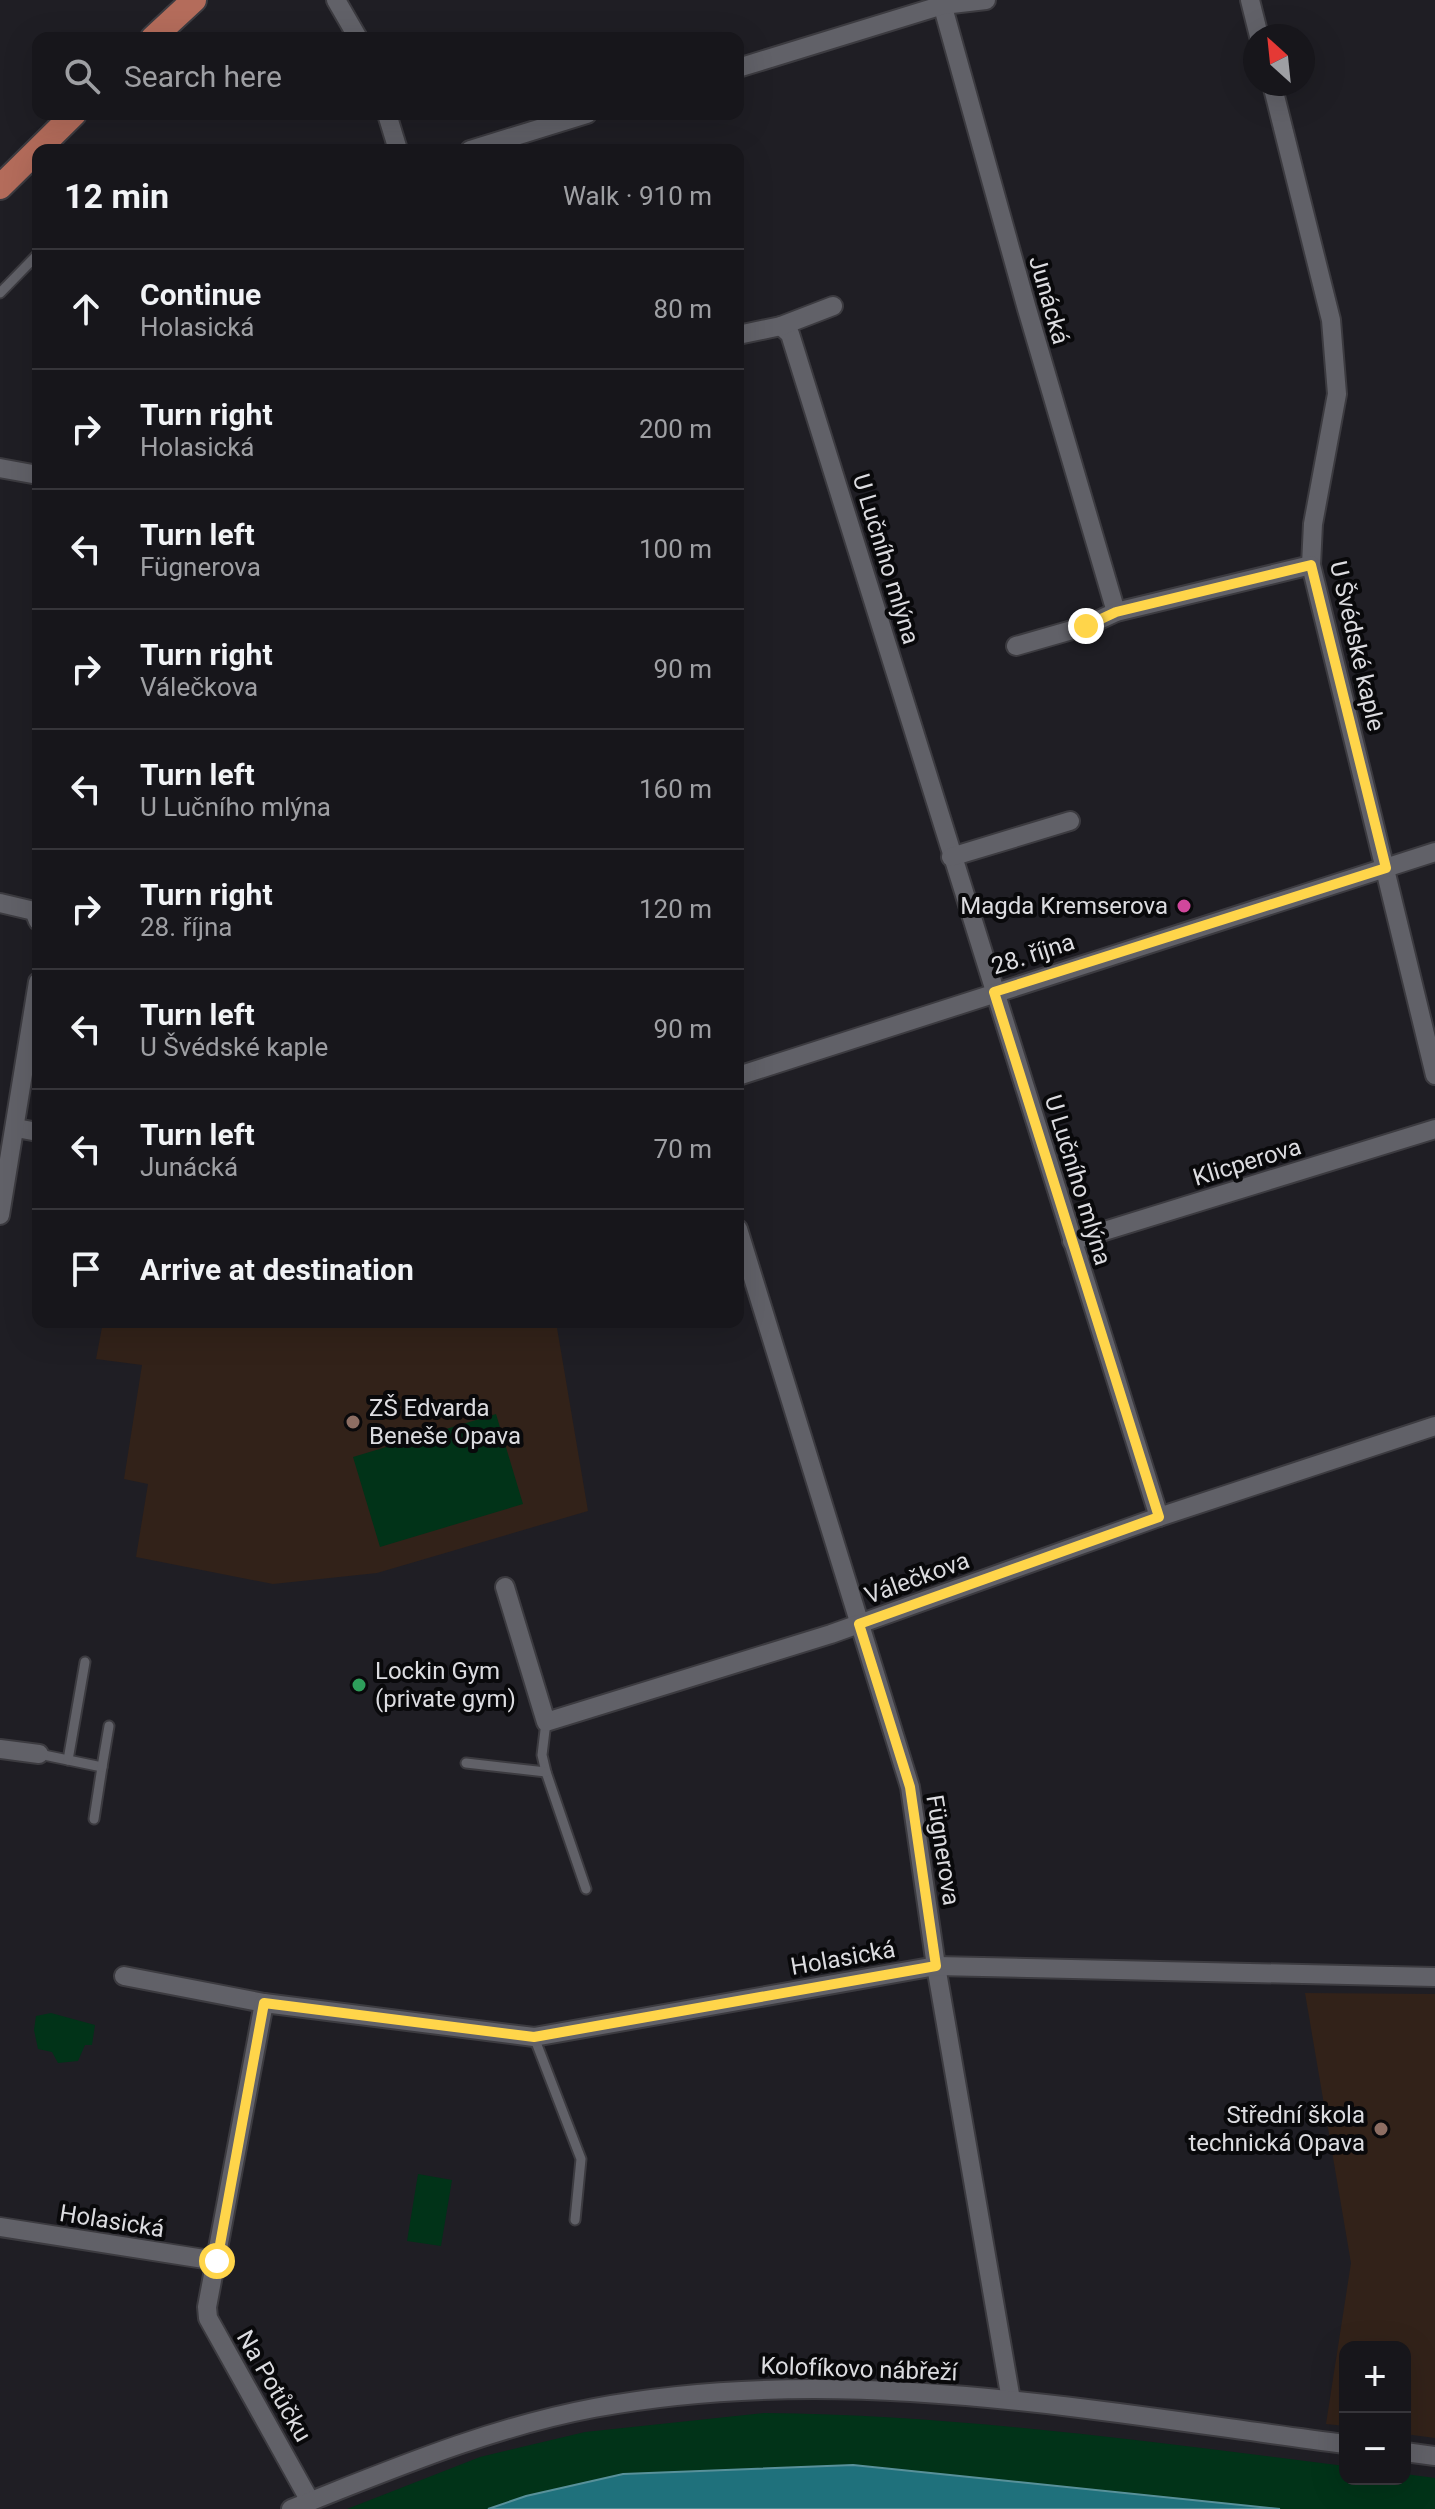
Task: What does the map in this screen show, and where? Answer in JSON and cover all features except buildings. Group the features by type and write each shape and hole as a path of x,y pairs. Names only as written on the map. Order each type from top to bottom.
{"main road":[{"path":"159,32 194,0"},
{"path":"44,144 68,120"},
{"path":"0,187 32,155"}],"street":[{"path":"336,0 355,32"},
{"path":"744,66 942,2 986,0"},
{"path":"1250,0 1256,24"},
{"name":"Junácká","path":"942,2 1027,309 1116,612"},
{"name":"U Švédské kaple","path":"1275,96 1331,320 1337,394 1313,524 1311,565 1435,1075"},
{"path":"389,120 396,144"},
{"path":"490,144 568,120"},
{"path":"744,334 781,326 833,306"},
{"name":"U Lučního mlýna","path":"781,326 790,334 795,349 1159,1517"},
{"path":"0,468 32,474"},
{"path":"1016,646 1086,626 1116,612 1311,565"},
{"path":"951,857 1070,821"},
{"name":"28. října","path":"744,1074 1435,852"},
{"path":"0,903 32,911"},
{"path":"0,1215 32,1022"},
{"path":"16,1128 32,1131"},
{"name":"Klicperova","path":"1072,1241 1435,1129"},
{"name":"Fügnerova","path":"744,1249 910,1787 936,1966 1011,2400"},
{"name":"Válečkova","path":"546,1722 859,1624 1159,1517 1435,1426"},
{"path":"505,1587 546,1722"},
{"path":"0,1749 39,1754"},
{"name":"Holasická","path":"124,1976 264,2003 534,2037 936,1966 1435,1977"},
{"path":"217,2261 264,2003"},
{"name":"Holasická","path":"0,2227 217,2261"},
{"name":"Na Potůčku","path":"217,2261 208,2293 208,2318 310,2501"},
{"name":"Kolofíkovo nábřeží","path":"291,2509 502,2429 595,2408 754,2389 852,2388 1011,2400 1339,2443"},
{"path":"1411,2453 1435,2456"}],"lane":[{"path":"0,293 32,260"},
{"path":"68,1760 85,1662"},
{"path":"546,1722 542,1755 546,1772 586,1889"},
{"path":"94,1819 109,1726"},
{"path":"39,1754 102,1767"},
{"path":"466,1763 546,1772"},
{"path":"534,2037 581,2159 575,2220"}],"shaded area":[{"name":"ZŠ Edvarda Beneše Opava","path":"102,1328 557,1328 588,1511 377,1573 273,1584 136,1557 148,1484 124,1479 142,1365 96,1359"},
{"name":"Střední škola technická Opava","path":"1305,1993 1435,1994 1435,2438 1411,2435 1411,2341 1339,2341 1339,2425 1326,2424 1351,2263"}],"green space":[{"path":"496,1414 523,1504 380,1547 353,1457"},
{"path":"51,2013 95,2025 92,2045 85,2045 78,2061 58,2063 52,2052 38,2049 34,2030 36,2016"},
{"path":"418,2174 452,2180 441,2246 407,2241"},
{"path":"765,2413 983,2424 1339,2465 1339,2485 1411,2485 1411,2475 1435,2478 1435,2509 1280,2509 853,2465 623,2474 526,2496 488,2509 347,2509 480,2457 585,2432"}],"water":[{"path":"853,2465 1280,2509 488,2509 526,2496 623,2474"}],"place":[{"name":"Magda Kremserova","path":"1184,906"},
{"name":"ZŠ Edvarda Beneše Opava","path":"353,1422"},
{"name":"Lockin Gym (private gym)","path":"359,1685"},
{"name":"Střední škola technická Opava","path":"1381,2129"}],"route":[{"path":"217,2261 264,2003 534,2037 936,1966 910,1787 859,1624 1159,1517 994,992 1386,868 1311,565 1116,612 1086,626"}]}
